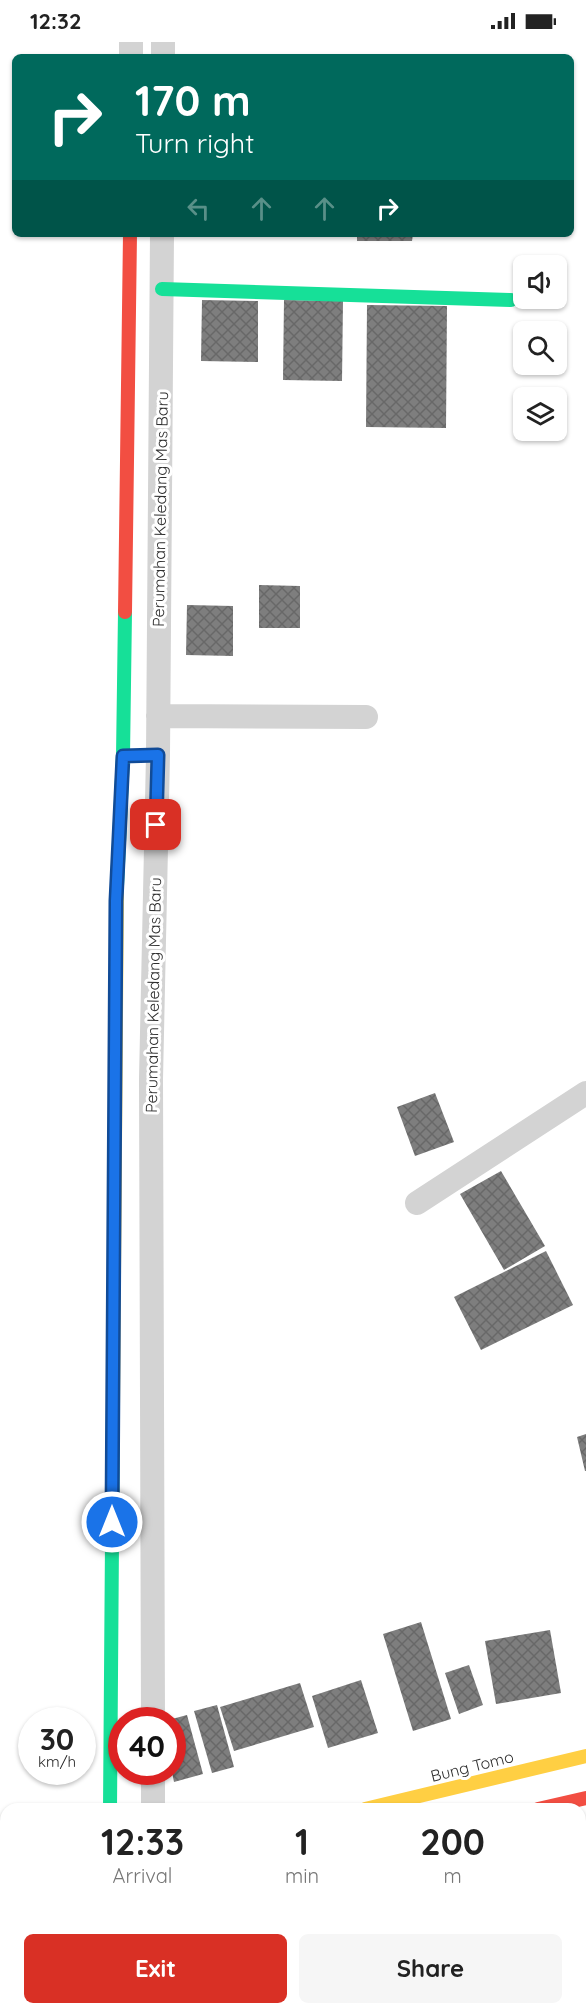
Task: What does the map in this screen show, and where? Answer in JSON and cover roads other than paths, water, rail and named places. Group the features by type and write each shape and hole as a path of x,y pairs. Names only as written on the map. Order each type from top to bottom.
{"street":[{"path":"110,1803 116,913 123,756 130,237"},
{"name":"Perumahan Keledang Mas Baru","path":"153,1707 151,1079 158,755 162,237"},
{"path":"162,289 511,300"},
{"path":"158,716 366,717"},
{"path":"123,756 158,755"},
{"path":"417,1203 586,1093"},
{"name":"Bung Tomo","path":"392,1803 582,1760"},
{"path":"153,1785 153,1803"},
{"path":"573,1803 585,1793"}]}
